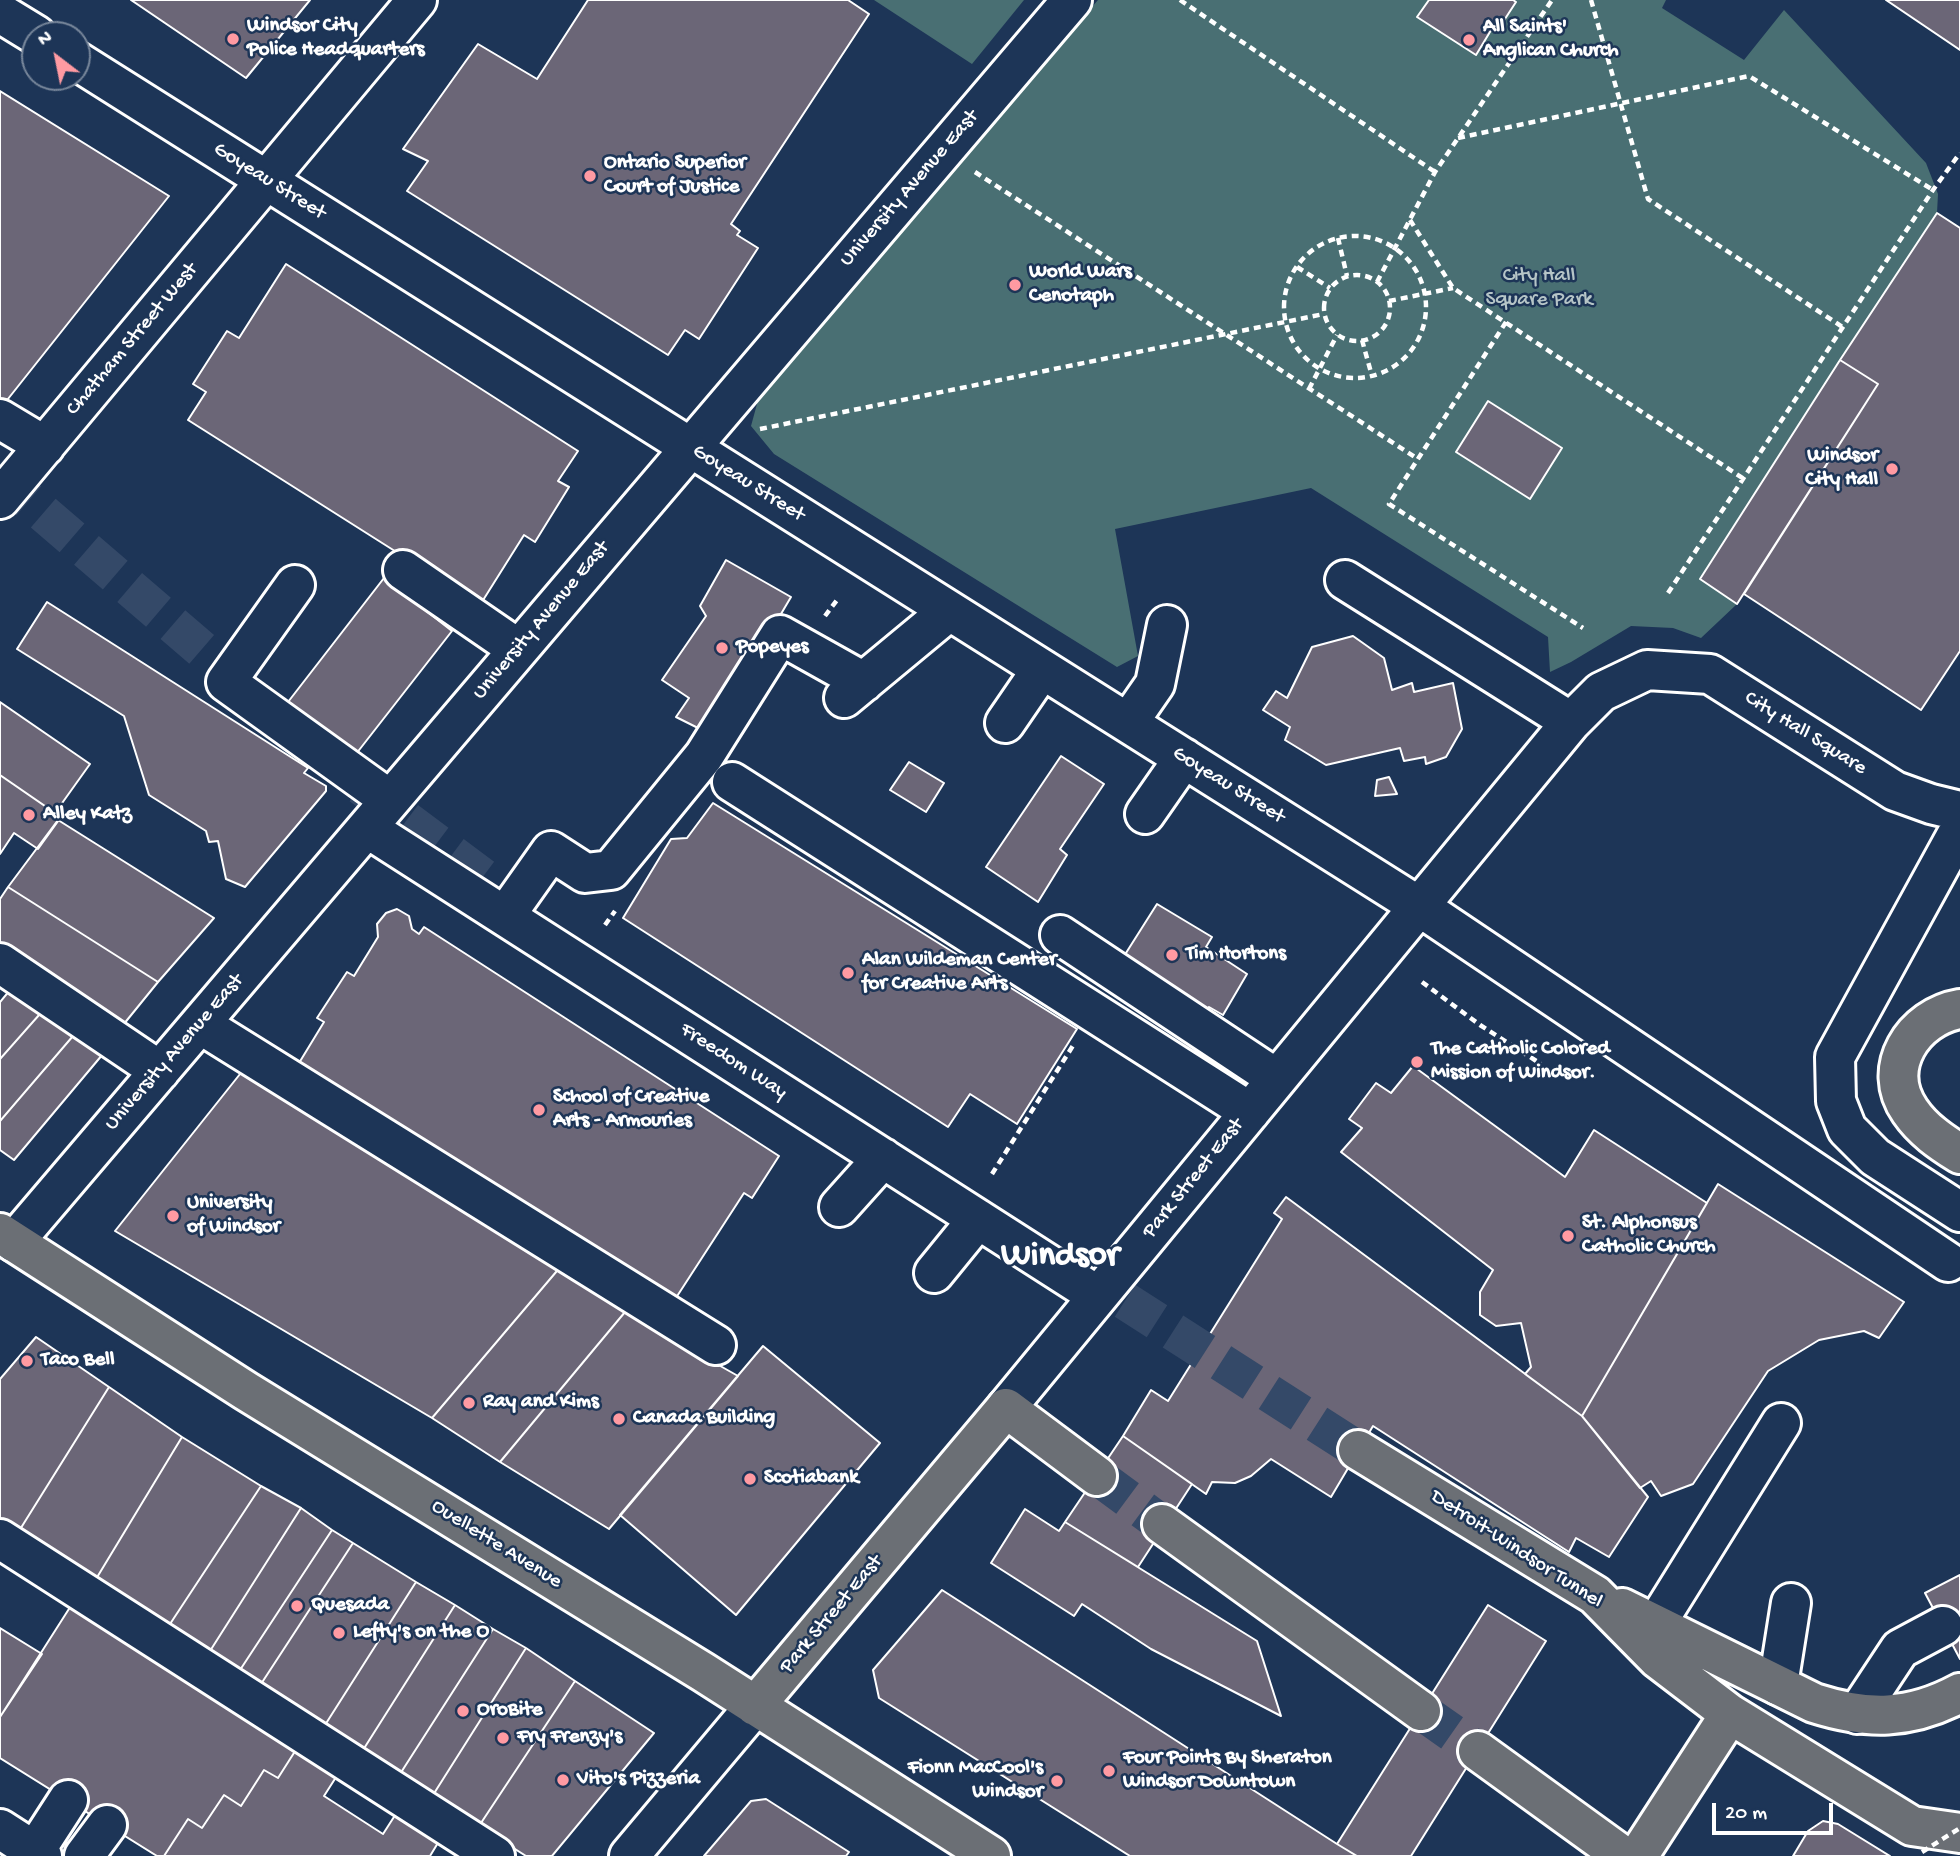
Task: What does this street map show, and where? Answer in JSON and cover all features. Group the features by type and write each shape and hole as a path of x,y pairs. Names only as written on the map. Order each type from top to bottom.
{"main road":[{"path":"1960,1009 1943,1012 1924,1024 1911,1037 1900,1066 1900,1081 1908,1109 1922,1126 1960,1154"},
{"name":"Ouellette Avenue","path":"5,1244 755,1706 991,1856"},
{"path":"1006,1408 1097,1476"},
{"name":"Park Street East","path":"755,1706 1006,1408"},
{"name":"Detroit-Windsor Tunnel","path":"1358,1451 1595,1595 1658,1659 1730,1714 1913,1826 1960,1831"},
{"path":"1162,1524 1421,1711"},
{"path":"1595,1595 1814,1703 1857,1714 1902,1714 1924,1710 1960,1693"},
{"path":"1638,1856 1730,1714"},
{"path":"1478,1751 1623,1856"}],"street":[{"name":"Chatham Street West","path":"1,497 417,0"},
{"name":"University Avenue East","path":"5,1244 50,1197 201,1024 1072,0"},
{"path":"0,13 21,26"},
{"name":"Goyeau Street","path":"91,70 1420,907 1948,1262"},
{"path":"0,419 45,446"},
{"path":"402,570 518,649"},
{"path":"1345,580 1571,722"},
{"name":"Freedom Way","path":"295,585 226,682 379,814 505,916 1098,1296"},
{"path":"505,916 551,851 585,873 611,870 704,756 780,635 853,691 949,611"},
{"path":"1128,723 1155,684 1167,625"},
{"path":"1005,723 1042,669"},
{"name":"Park Street East","path":"1006,1408 1571,722 1601,692 1647,670"},
{"name":"City Hall Square","path":"1647,670 1710,674 1895,791 1960,811"},
{"path":"1145,814 1184,758"},
{"path":"732,782 1250,1112"},
{"path":"1960,829 1835,1057 1836,1101 1847,1129 1875,1157 1960,1212"},
{"path":"1060,935 1277,1079"},
{"path":"0,963 160,1071"},
{"path":"201,1024 716,1345"},
{"path":"839,1207 883,1157"},
{"path":"934,1273 978,1219"},
{"path":"1656,1624 1781,1423"},
{"path":"0,1539 495,1856"},
{"path":"1778,1685 1791,1603"},
{"path":"1857,1714 1900,1649 1943,1626"},
{"path":"629,1856 755,1706"},
{"path":"0,1829 38,1854 68,1800"},
{"path":"84,1856 107,1825"}],"path":[{"path":"1180,0 1435,172"},
{"path":"1377,282 1435,172 1552,0"},
{"path":"1591,0 1648,199 1844,328"},
{"path":"1458,138 1749,76 1933,190"},
{"path":"1668,593 1960,153"},
{"path":"969,167 1418,459"},
{"path":"1410,220 1453,288 1744,479"},
{"path":"1357,236 1376,239 1395,248 1408,259 1419,276 1425,294 1426,315 1420,336 1409,354 1392,368 1373,376 1353,379 1320,369 1302,355 1291,340 1285,322 1286,293 1297,267 1322,244 1338,238 1357,236"},
{"path":"1338,238 1347,276"},
{"path":"1297,267 1329,288"},
{"path":"1347,276 1368,277 1377,282 1389,301 1387,322 1372,337 1362,341 1344,339 1337,335 1324,314 1323,305 1329,288 1347,276"},
{"path":"1389,301 1453,288"},
{"path":"759,429 1324,314"},
{"path":"1506,322 1389,504 1583,628"},
{"path":"1309,389 1337,335"},
{"path":"1362,341 1373,376"},
{"path":"1422,982 1480,1025 1541,1064"},
{"path":"992,1174 1076,1040"},
{"path":"1922,1852 1960,1831"}],"green space":[{"path":"874,0 1024,0 972,64"},
{"name":"City Hall Square Park","path":"1098,0 1666,0 1662,8 1744,60 1784,10 1926,163 1938,194 1937,213 1700,579 1737,604 1701,638 1673,628 1631,626 1550,672 1548,637 1311,488 1115,529 1138,656 1117,667 774,454 751,426 760,393"}],"building":[{"name":"Windsor City Police Headquarters","path":"131,0 310,0 246,78"},
{"name":"Ontario Superior Court of Justice","path":"588,0 848,0 869,14 731,224 740,231 737,235 758,248 699,339 685,330 668,355 407,191 428,161 403,149 478,44 537,79"},
{"name":"All Saints' Anglican Church","path":"1429,0 1516,2 1501,25 1496,22 1476,55 1417,17"},
{"path":"1886,0 1960,0 1960,50"},
{"path":"0,91 169,196 0,409"},
{"name":"Windsor City Hall","path":"1937,213 1960,228 1960,651 1921,710 1744,594 1878,384 1840,360"},
{"path":"286,264 578,451 558,481 569,487 535,542 524,535 480,605 188,420 206,392 193,384 227,331 239,338"},
{"path":"1840,360 1878,384 1737,604 1700,579"},
{"path":"1488,401 1562,448 1530,499 1456,452"},
{"name":"Popeyes","path":"726,560 791,597 710,734 676,717 689,698 662,680 706,616 700,606"},
{"path":"384,578 452,631 356,754 288,702"},
{"path":"47,602 308,768 304,773 326,786 326,791 245,887 226,879 218,841 209,842 206,831 149,795 124,716 17,649"},
{"path":"1353,636 1384,658 1392,690 1412,683 1414,692 1453,683 1462,729 1446,757 1426,764 1425,757 1404,761 1400,748 1326,765 1285,740 1290,727 1263,710 1276,691 1287,698 1312,647"},
{"path":"0,702 90,764 55,813 0,775"},
{"path":"1061,756 1104,784 1060,849 1067,855 1038,902 986,867"},
{"path":"909,762 944,783 926,812 890,790"},
{"name":"Alley Katz","path":"0,775 61,817 38,849 14,833 0,854"},
{"path":"1389,777 1397,794 1375,796 1377,780"},
{"name":"Alan Wildeman Center for Creative Arts","path":"713,803 1077,1029 1017,1124 970,1094 948,1127 623,918 671,839 687,838"},
{"path":"58,820 214,918 158,982 8,887"},
{"path":"8,887 158,982 119,1030 0,949 0,899"},
{"name":"Tim Hortons","path":"1157,904 1212,937 1206,947 1247,974 1223,1015 1209,1007 1201,1016 1119,964"},
{"name":"School of Creative Arts - Armouries","path":"397,909 409,916 412,929 419,934 424,927 779,1156 752,1198 744,1193 672,1304 299,1063 324,1022 317,1018 347,972 354,976 378,937 377,924 386,913"},
{"path":"15,984 47,1006 0,1059 0,1002"},
{"path":"47,1006 79,1029 0,1121 0,1059"},
{"path":"79,1029 108,1048 14,1160 0,1150 0,1121"},
{"name":"St. Alphonsus Catholic Church","path":"1413,1066 1565,1177 1594,1130 1707,1203 1582,1416 1525,1374 1531,1367 1521,1323 1496,1326 1480,1315 1480,1292 1493,1270 1341,1152 1362,1128 1349,1119 1376,1083 1391,1093"},
{"path":"244,1069 562,1265 432,1418 115,1231"},
{"path":"1718,1184 1904,1302 1879,1338 1864,1331 1819,1340 1768,1371 1693,1484 1661,1496 1651,1481 1640,1488 1582,1416"},
{"path":"1286,1197 1582,1416 1648,1497 1609,1557 1576,1538 1569,1552 1373,1426 1331,1497 1271,1459 1251,1476 1235,1483 1212,1482 1206,1494 1123,1436 1151,1390 1168,1401 1282,1219 1274,1213"},
{"path":"562,1265 625,1312 500,1462 432,1418"},
{"name":"Canada Building","path":"625,1312 738,1376 609,1529 500,1462"},
{"path":"36,1337 109,1387 19,1531 0,1519 0,1379"},
{"name":"Scotiabank","path":"763,1346 880,1443 736,1615 620,1515"},
{"path":"109,1387 182,1437 96,1579 19,1531"},
{"path":"1123,1436 1192,1484 1138,1567 1065,1522"},
{"path":"182,1437 261,1486 170,1624 96,1579"},
{"path":"261,1486 301,1508 210,1651 170,1624"},
{"path":"301,1508 332,1530 240,1670 210,1651"},
{"path":"1025,1509 1059,1531 1065,1522 1257,1641 1281,1716 1151,1649 1082,1604 1074,1616 991,1563"},
{"name":"Quesada","path":"332,1530 353,1543 261,1684 240,1670"},
{"name":"Lefty's on the O","path":"353,1543 416,1582 325,1725 261,1684"},
{"path":"1960,1575 1960,1659 1925,1593"},
{"path":"416,1582 455,1605 363,1750 325,1725"},
{"name":"Four Points By Sheraton Windsor Downtown","path":"942,1590 1357,1856 1130,1856 879,1698 873,1670"},
{"path":"74,1601 299,1745 278,1778 264,1770 241,1806 224,1795 202,1828 188,1819 164,1856 157,1856 0,1758 0,1717"},
{"path":"455,1605 493,1629 400,1774 363,1750"},
{"path":"1488,1605 1546,1641 1411,1856 1357,1856 1337,1844"},
{"path":"0,1628 42,1654 0,1717"},
{"name":"OroBite","path":"493,1629 526,1648 433,1795 400,1774"},
{"name":"Fry Frenzy's","path":"526,1648 575,1681 479,1826 433,1795"},
{"name":"Vito's Pizzeria","path":"575,1681 654,1733 552,1856 526,1856 479,1826"},
{"path":"299,1745 340,1771 324,1796 383,1834 401,1806 444,1833 430,1856 164,1856 188,1819 202,1828 224,1795 241,1806 264,1770 278,1778"},
{"path":"766,1799 849,1852 846,1856 704,1856 751,1801"},
{"path":"1823,1821 1838,1824 1890,1856 1793,1856 1808,1831"}],"tunnel":[{"path":"0,476 257,697"},
{"path":"361,786 543,922"},
{"path":"1077,1270 1358,1450"},
{"path":"1097,1476 1162,1524"},
{"path":"1421,1711 1478,1751"}],"place":[{"name":"Windsor City Police Headquarters","path":"233,39"},
{"name":"All Saints' Anglican Church","path":"1469,40"},
{"name":"Ontario Superior Court of Justice","path":"590,176"},
{"name":"World Wars Cenotaph","path":"1015,285"},
{"name":"Windsor City Hall","path":"1892,469"},
{"name":"Popeyes","path":"722,648"},
{"name":"Alley Katz","path":"29,815"},
{"name":"Tim Hortons","path":"1172,955"},
{"name":"Alan Wildeman Center for Creative Arts","path":"848,973"},
{"name":"The Catholic Colored Mission of Windsor.","path":"1417,1062"},
{"name":"School of Creative Arts - Armouries","path":"539,1110"},
{"name":"University of Windsor","path":"173,1216"},
{"name":"St. Alphonsus Catholic Church","path":"1568,1236"},
{"name":"Taco Bell","path":"27,1361"},
{"name":"Ray and Kims","path":"469,1403"},
{"name":"Canada Building","path":"619,1419"},
{"name":"Scotiabank","path":"750,1479"},
{"name":"Quesada","path":"297,1606"},
{"name":"Lefty's on the O","path":"339,1633"},
{"name":"OroBite","path":"463,1711"},
{"name":"Fry Frenzy's","path":"503,1738"},
{"name":"Four Points By Sheraton Windsor Downtown","path":"1109,1771"},
{"name":"Vito's Pizzeria","path":"563,1780"},
{"name":"Fionn MacCool's Windsor","path":"1057,1781"}],"district":[{"name":"Windsor","path":"1060,1258"}]}
